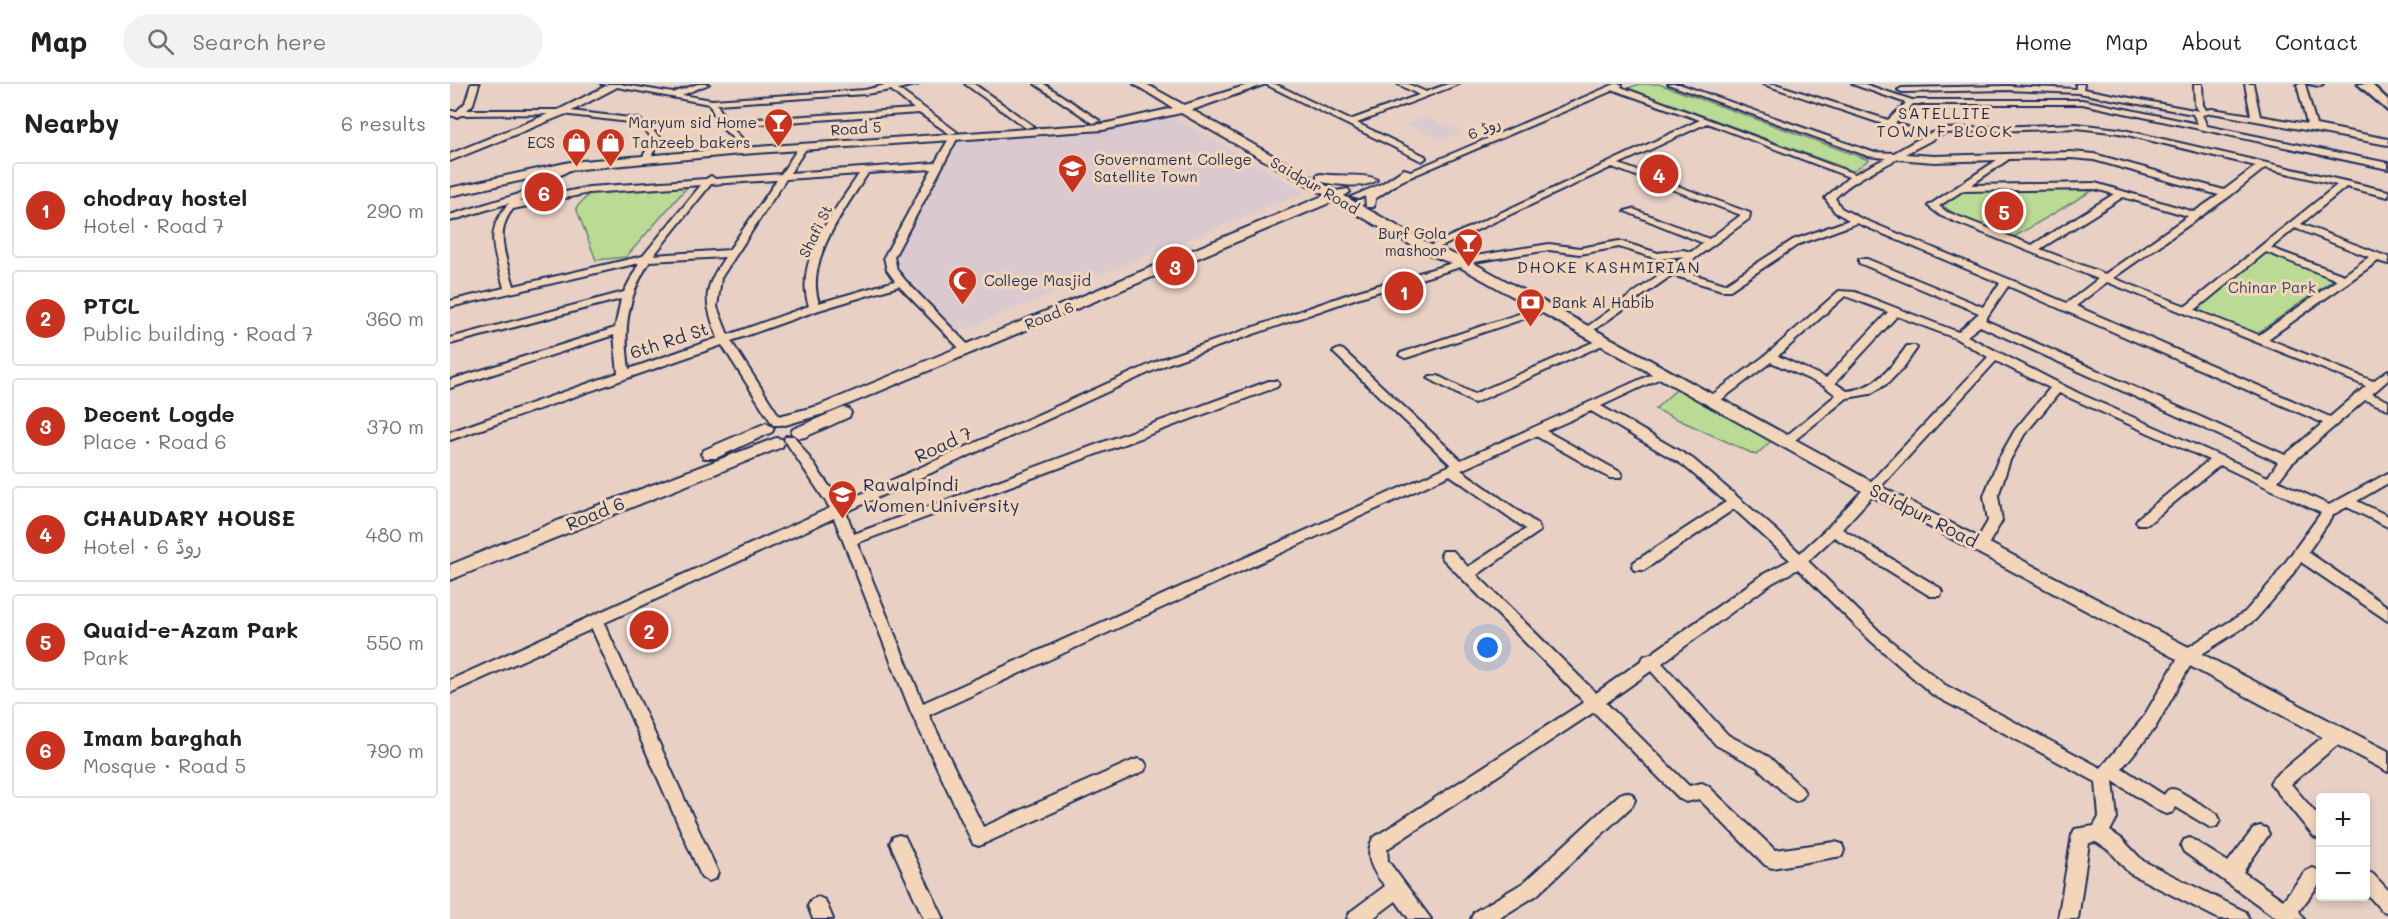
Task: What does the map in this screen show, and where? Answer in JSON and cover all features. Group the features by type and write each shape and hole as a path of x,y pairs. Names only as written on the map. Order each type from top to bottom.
{"highway":[{"path":"2364,84 2388,107"},
{"path":"2378,84 2388,94"}],"main road":[{"name":"Saidpur Road","path":"1138,84 1186,104"},
{"name":"Saidpur Road","path":"1159,84 1186,104 1434,247 1870,488 2337,735 2387,759"},
{"name":"Road 5","path":"743,148 803,147 1096,121 1186,104 1241,84"},
{"name":"Road 5","path":"452,189 521,168 646,156 743,148 1104,127 1262,84"},
{"path":"450,158 562,112 612,85"},
{"name":"Road 5","path":"452,189 570,166 646,156"},
{"path":"1321,211 1368,209 1369,198 1408,172"},
{"path":"1302,210 1318,198 1322,183 1371,180"},
{"name":"Road 6","path":"450,560 723,449 782,431 824,409 966,349 1302,210 1345,196"},
{"name":"Road 6","path":"450,573 782,431 1321,211 1345,196"}],"street":[{"path":"450,118 469,104 475,84"},
{"path":"672,96 705,84"},
{"path":"886,84 896,88 921,111 953,135 889,257 892,270 901,282 966,349"},
{"path":"612,85 712,102 896,88 915,84"},
{"path":"969,84 1029,126"},
{"path":"1039,84 1096,121"},
{"path":"1269,84 1422,158"},
{"path":"1402,84 1426,94"},
{"path":"1350,123 1455,84"},
{"name":"روڈ 6","path":"1345,196 1371,180 1422,158 1510,128 1603,84"},
{"path":"1672,84 1871,154 1892,158 2006,158 2071,155 2094,157 2227,194"},
{"path":"1767,84 1928,136"},
{"path":"1856,84 1911,102 2082,102 2203,125 2277,154 2344,184 2388,194"},
{"path":"2198,84 2201,112"},
{"path":"2249,84 2256,118"},
{"path":"2301,84 2312,126"},
{"path":"2312,84 2319,84"},
{"path":"1617,86 1856,177"},
{"name":"روڈ 6","path":"1345,196 1617,86"},
{"path":"1895,97 1904,87 2079,88 2201,112 2312,126 2388,142"},
{"path":"1588,90 1598,94"},
{"path":"712,102 723,124 743,148"},
{"path":"1889,124 1911,102"},
{"path":"723,124 921,111"},
{"path":"455,113 562,112 639,121 657,138 646,156"},
{"path":"2201,112 2197,114 2203,125"},
{"path":"1434,247 1707,120"},
{"path":"2264,165 2119,131 2078,126 1979,128 1944,131 1928,136 1840,187 1830,198 1838,210 1857,220 2068,307 2331,422"},
{"path":"803,147 716,278 712,307 725,341 782,431 839,511 849,541 919,712 979,838 1138,766"},
{"path":"2068,307 2105,277 2227,194 2277,154 2388,166"},
{"path":"2006,158 1933,206 1944,214 2374,385"},
{"path":"1588,331 1746,215 1612,164"},
{"path":"450,218 522,195 570,166"},
{"path":"510,207 589,190 711,179 936,166"},
{"name":"Shafi St","path":"815,308 810,294 809,280 816,259 830,230 865,171"},
{"path":"624,374 620,330 627,294 633,279 647,258 711,179"},
{"path":"1960,188 2071,184 2095,186 2195,215"},
{"path":"2188,310 2344,184"},
{"path":"2033,249 2123,193"},
{"path":"510,290 497,235 502,218 522,195"},
{"path":"1630,211 1709,242"},
{"path":"1670,271 1726,288 1796,243 1857,220"},
{"path":"2295,225 2388,261"},
{"name":"Road 7","path":"450,687 1166,361 1356,295 1462,262 1548,247 1580,251 1602,245 1619,244 1658,256 1683,253 1692,255"},
{"path":"2266,249 2344,279"},
{"path":"450,304 647,258 734,253"},
{"path":"2260,339 2376,257"},
{"path":"1863,261 2286,461"},
{"path":"1959,336 1982,316 2006,281"},
{"name":"6th Rd St","path":"450,436 815,308 901,282"},
{"path":"450,341 627,294"},
{"path":"1713,400 1770,357 1843,294 1851,294 1959,336 1994,357 2329,511"},
{"path":"1405,356 1546,308"},
{"path":"1828,383 1895,311"},
{"path":"450,384 620,330"},
{"path":"1434,378 1466,397 1478,398 1605,340"},
{"path":"1786,441 1844,395 1858,394 1891,376 1911,348"},
{"path":"1339,352 1456,468 1532,527 1533,531 1468,574"},
{"path":"1770,357 1828,383 1844,395"},
{"path":"1421,919 1377,860 1375,852 1378,844 1596,702 1650,660 1767,579 1799,562 1833,530 1994,357"},
{"path":"919,712 1664,373"},
{"path":"2270,483 2286,461 2388,374"},
{"path":"849,541 1273,384"},
{"path":"1981,545 1995,521 1991,496 2004,460 2019,433 2058,387"},
{"path":"2363,395 2388,405"},
{"path":"1592,406 1688,462 1735,502 1876,638 1939,690 2167,806 2173,796 2211,820"},
{"path":"1536,431 1615,475"},
{"path":"2143,521 2219,459"},
{"path":"2099,834 2108,818 2107,774 2149,723 2188,656 2250,616 2277,585 2329,511 2385,482"},
{"path":"2346,501 2388,522"},
{"path":"1639,566 1735,502"},
{"path":"1833,530 1935,592"},
{"path":"2299,553 2388,615"},
{"path":"1448,555 1686,794 1702,791 1772,858 1835,850"},
{"path":"596,622 709,872"},
{"path":"1650,660 1722,740 1763,762 1796,793"},
{"path":"2316,826 2279,783 2337,735"},
{"path":"1480,919 1547,876 1626,800"},
{"path":"2068,919 2081,835 2099,834 2115,845 2136,867 2239,919"},
{"path":"2230,874 2260,834"},
{"path":"899,843 934,919"},
{"path":"2190,846 2289,916 2313,877"},
{"path":"2370,884 2388,904"},
{"path":"1357,919 1398,888"}],"shaded area":[{"path":"1171,116 1305,192 947,336 890,268 892,250 952,140 1110,130"},
{"path":"1426,117 1462,132 1443,140 1406,124"}],"green space":[{"path":"1640,84 1659,84 1869,160 1853,171 1628,88"},
{"path":"688,186 626,257 596,260 576,208 591,192"},
{"path":"2095,189 2014,237 1958,216 1941,205 1959,190"},
{"name":"Chinar Park","path":"2267,252 2334,279 2255,335 2196,309"},
{"path":"1678,388 1772,440 1756,455 1655,409"}],"place":[{"name":"Maryum sid Home","path":"778,148"},
{"name":"ECS","path":"576,168"},
{"name":"Tahzeeb bakers","path":"611,168"},
{"name":"CHAUDARY HOUSE","path":"1659,174"},
{"name":"Imam barghah","path":"544,192"},
{"name":"Governament College Satellite Town","path":"1073,194"},
{"name":"Quaid-e-Azam Park","path":"2004,211"},
{"name":"Decent Logde","path":"1175,266"},
{"name":"Burf Gola mashoor","path":"1468,268"},
{"name":"chodray hostel","path":"1404,291"},
{"name":"College Masjid","path":"963,306"},
{"name":"Bank Al Habib","path":"1531,328"},
{"name":"Rawalpindi Women University","path":"842,520"},
{"name":"PTCL","path":"649,630"}],"district":[{"name":"SATELLITE TOWN F BLOCK","path":"1945,121"},
{"name":"DHOKE KASHMIRIAN","path":"1609,266"}]}
